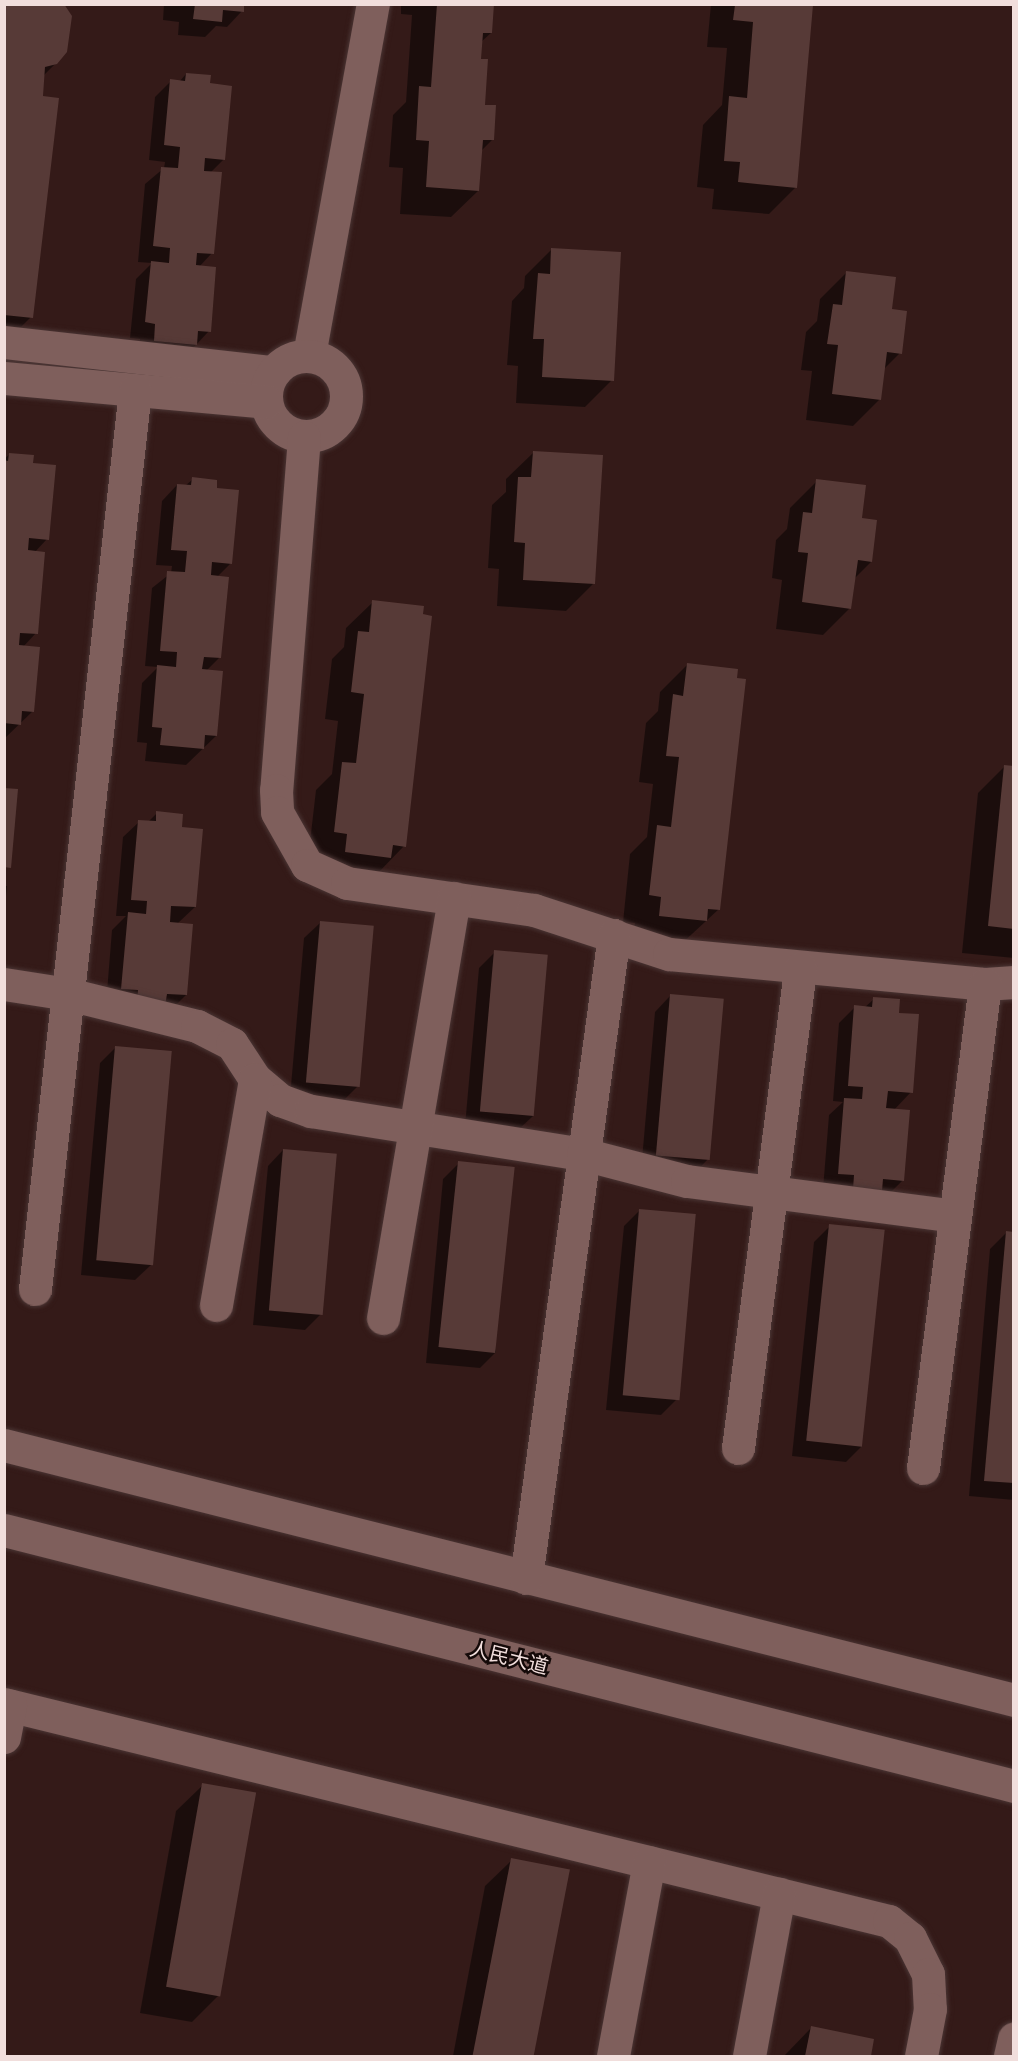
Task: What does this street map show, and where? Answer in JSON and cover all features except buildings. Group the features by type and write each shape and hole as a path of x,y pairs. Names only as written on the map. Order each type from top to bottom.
{"street":[{"path":"309,355 373,4"},
{"path":"4,342 269,387"},
{"path":"309,355 334,367 346,391 342,412 330,428 304,436 279,426 269,387 283,362 309,355"},
{"path":"4,378 135,391 269,387"},
{"path":"35,1289 135,391"},
{"path":"304,436 277,812 295,850 307,865 326,877 534,910 669,954 800,968 999,983 955,1216 923,1468"},
{"path":"383,1318 454,898"},
{"path":"526,1578 614,935"},
{"path":"738,1448 800,968"},
{"path":"4,984 68,994 197,1026 232,1044 255,1079 280,1100 311,1111 583,1154 687,1181 955,1216"},
{"path":"216,1305 255,1079"},
{"path":"4,1445 1014,1700"},
{"name":"人民大道","path":"4,1530 1014,1786"},
{"path":"6,1716 649,1862 889,1921 910,1938 928,1974 930,2009 921,2056"},
{"path":"613,2056 649,1862"},
{"path":"749,2056 779,1894"},
{"path":"1010,2056 1014,2038"}]}
